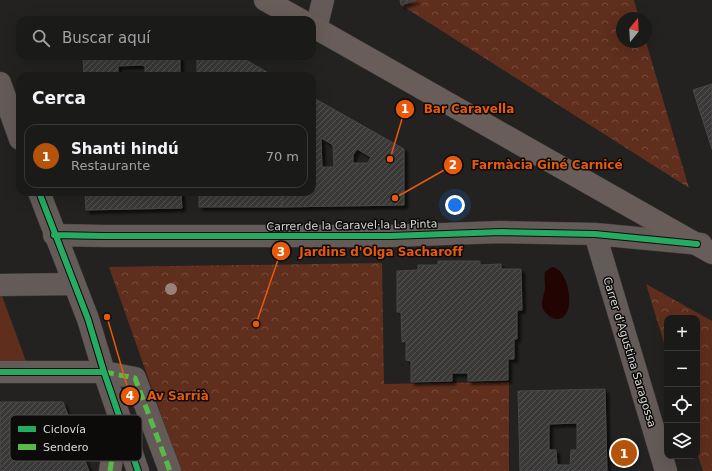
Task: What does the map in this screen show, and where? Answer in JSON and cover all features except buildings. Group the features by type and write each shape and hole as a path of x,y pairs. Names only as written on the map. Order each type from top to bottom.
{"main road":[{"path":"265,0 294,16"},
{"path":"316,28 444,102 707,247"}],"street":[{"path":"315,16 323,0"},
{"path":"0,83 16,128"},
{"path":"40,196 54,235 88,319 119,415"},
{"name":"Carrer de la Caravel·la La Pinta","path":"54,235 390,236 501,232 595,234 707,247"},
{"name":"Carrer d'Agustina Saragossa","path":"595,234 666,471"},
{"path":"0,285 74,284"},
{"path":"0,372 104,372 135,378 170,471"},
{"path":"110,471 112,461"},
{"path":"134,461 138,471"}],"green space":[{"path":"416,0 634,0 637,12 616,12 616,48 648,48 689,188 401,5"},
{"path":"382,263 384,384 509,382 509,471 181,471 109,267"},
{"path":"646,284 712,321 712,471 703,471 699,459 700,315 664,315 664,343"},
{"path":"0,296 2,296 26,361 0,361"}],"shaded area":[{"path":"552,267 563,275 569,293 568,309 566,314 560,319 547,315 542,306 545,290 545,272"}],"marked path":[{"path":"104,372 135,378 170,471"},
{"path":"110,471 112,461"}],"cycle path":[{"path":"41,196 88,319 119,415"},
{"path":"54,235 390,236 501,232 595,234 697,244"},
{"path":"0,372 104,372"},
{"path":"135,461 138,471"}],"place":[{"name":"Bar Caravella","path":"390,159"},
{"name":"Farmàcia Giné Carnicé","path":"395,198"},
{"name":"Av Sarrià","path":"107,317"},
{"name":"Jardins d'Olga Sacharoff","path":"256,324"},
{"name":"Shanti hindú","path":"624,453"}]}
